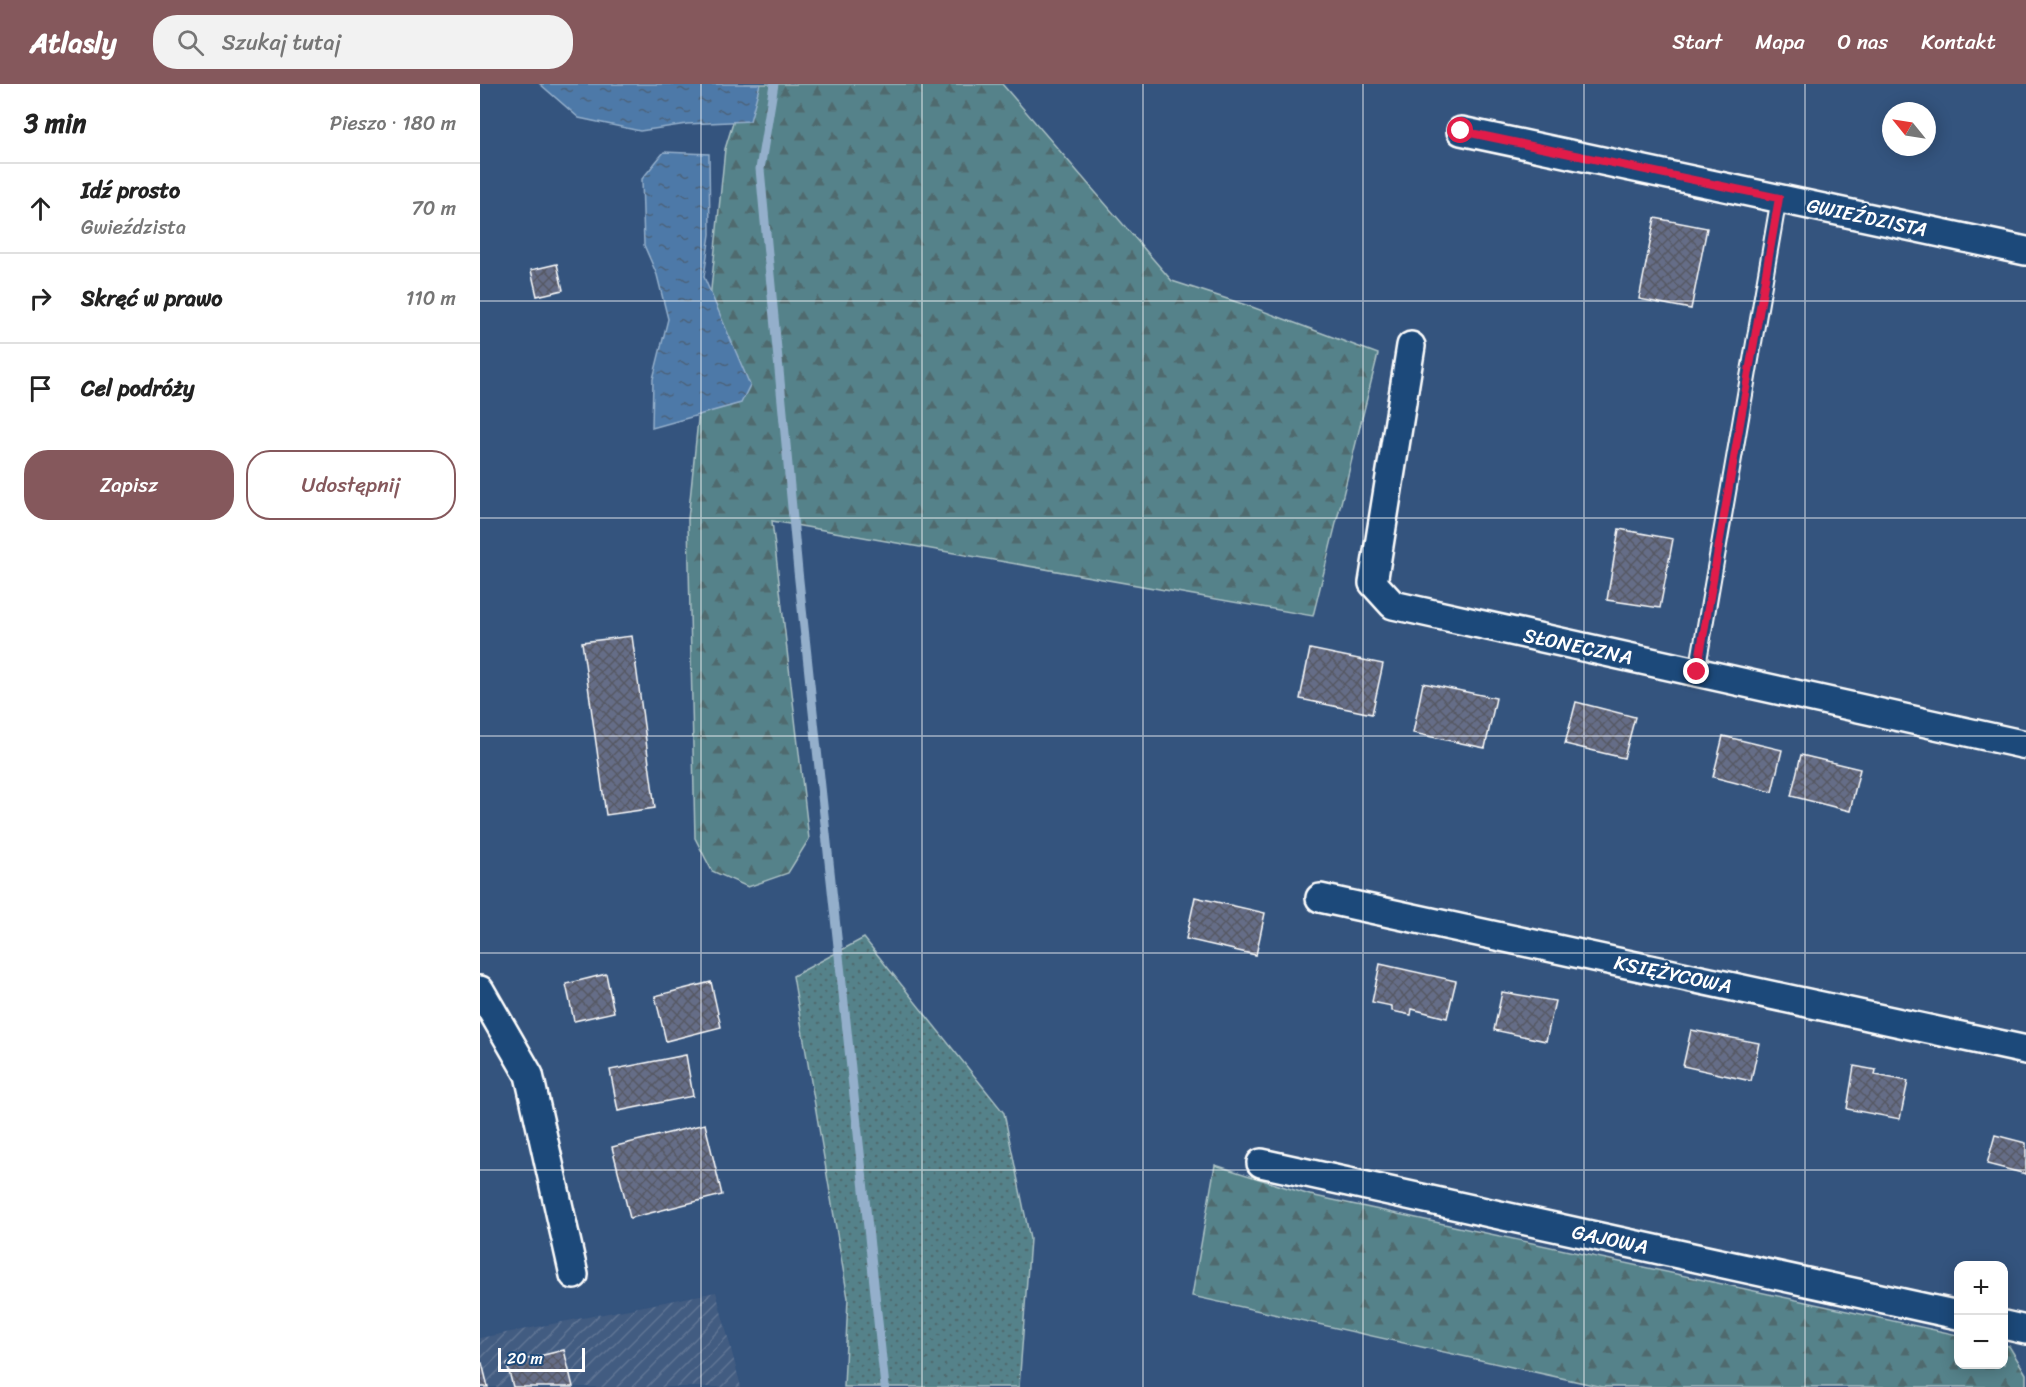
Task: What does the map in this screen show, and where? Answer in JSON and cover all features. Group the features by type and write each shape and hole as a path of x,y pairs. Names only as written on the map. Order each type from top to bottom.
{"street":[{"name":"GWIEŹDZISTA","path":"1461,131 2026,251"},
{"name":"SŁONECZNA","path":"1411,346 1373,583 1393,605 2026,745"},
{"name":"KSIĘŻYCOWA","path":"1320,898 2026,1050"},
{"path":"480,990 529,1075 574,1275"},
{"name":"GAJOWA","path":"1261,1163 1954,1314"},
{"path":"2008,1326 2026,1330"}],"lane":[{"path":"1697,672 1779,198"}],"shaded area":[{"path":"716,1292 741,1387 480,1387 480,1338"}],"green space":[{"path":"745,84 1002,84 1172,281 1252,307 1378,354 1313,616 772,521 809,839 788,873 748,887 712,871 695,838 688,520 725,149"},
{"path":"864,938 1004,1113 1030,1239 1019,1387 844,1387 848,1298 793,976"},
{"path":"1215,1165 1310,1195 1954,1334 1954,1369 2008,1369 2009,1346 2026,1374 2026,1387 1602,1387 1192,1296"}],"water":[{"path":"540,84 760,84 750,121 687,124 640,131 579,118"},
{"path":"664,152 709,154 710,234 704,277 750,385 741,403 652,428 653,379 668,319 657,275 644,245 642,179"}],"building":[{"path":"1655,218 1707,228 1691,309 1639,299"},
{"path":"557,264 563,290 537,296 531,270"},
{"path":"1619,529 1673,539 1660,608 1607,600"},
{"path":"632,636 655,808 606,815 582,642"},
{"path":"1310,649 1383,664 1372,714 1300,699"},
{"path":"1423,683 1496,698 1485,748 1413,733"},
{"path":"1576,702 1635,717 1624,758 1565,744"},
{"path":"1723,736 1782,750 1772,792 1713,777"},
{"path":"1801,755 1860,769 1850,811 1791,796"},
{"path":"1195,897 1265,913 1256,955 1186,939"},
{"path":"1380,964 1456,981 1447,1018 1412,1009 1411,1015 1392,1011 1392,1006 1372,1002"},
{"path":"606,974 614,1012 574,1021 566,984"},
{"path":"711,982 721,1027 666,1041 655,996"},
{"path":"1502,992 1555,1001 1546,1041 1494,1030"},
{"path":"1691,1030 1759,1043 1751,1081 1683,1066"},
{"path":"686,1055 693,1096 618,1111 610,1070"},
{"path":"1854,1066 1876,1070 1875,1075 1908,1081 1900,1119 1847,1109"},
{"path":"705,1124 722,1195 630,1218 612,1147"},
{"path":"1995,1135 2026,1143 2026,1174 1987,1164"},
{"path":"564,1350 573,1387 513,1387 507,1364"},
{"path":"480,1363 482,1363 488,1387 480,1387"}],"waterway":[{"path":"774,84 760,169 798,571 885,1387"}],"route":[{"path":"1461,131 1779,198 1697,672"}]}
